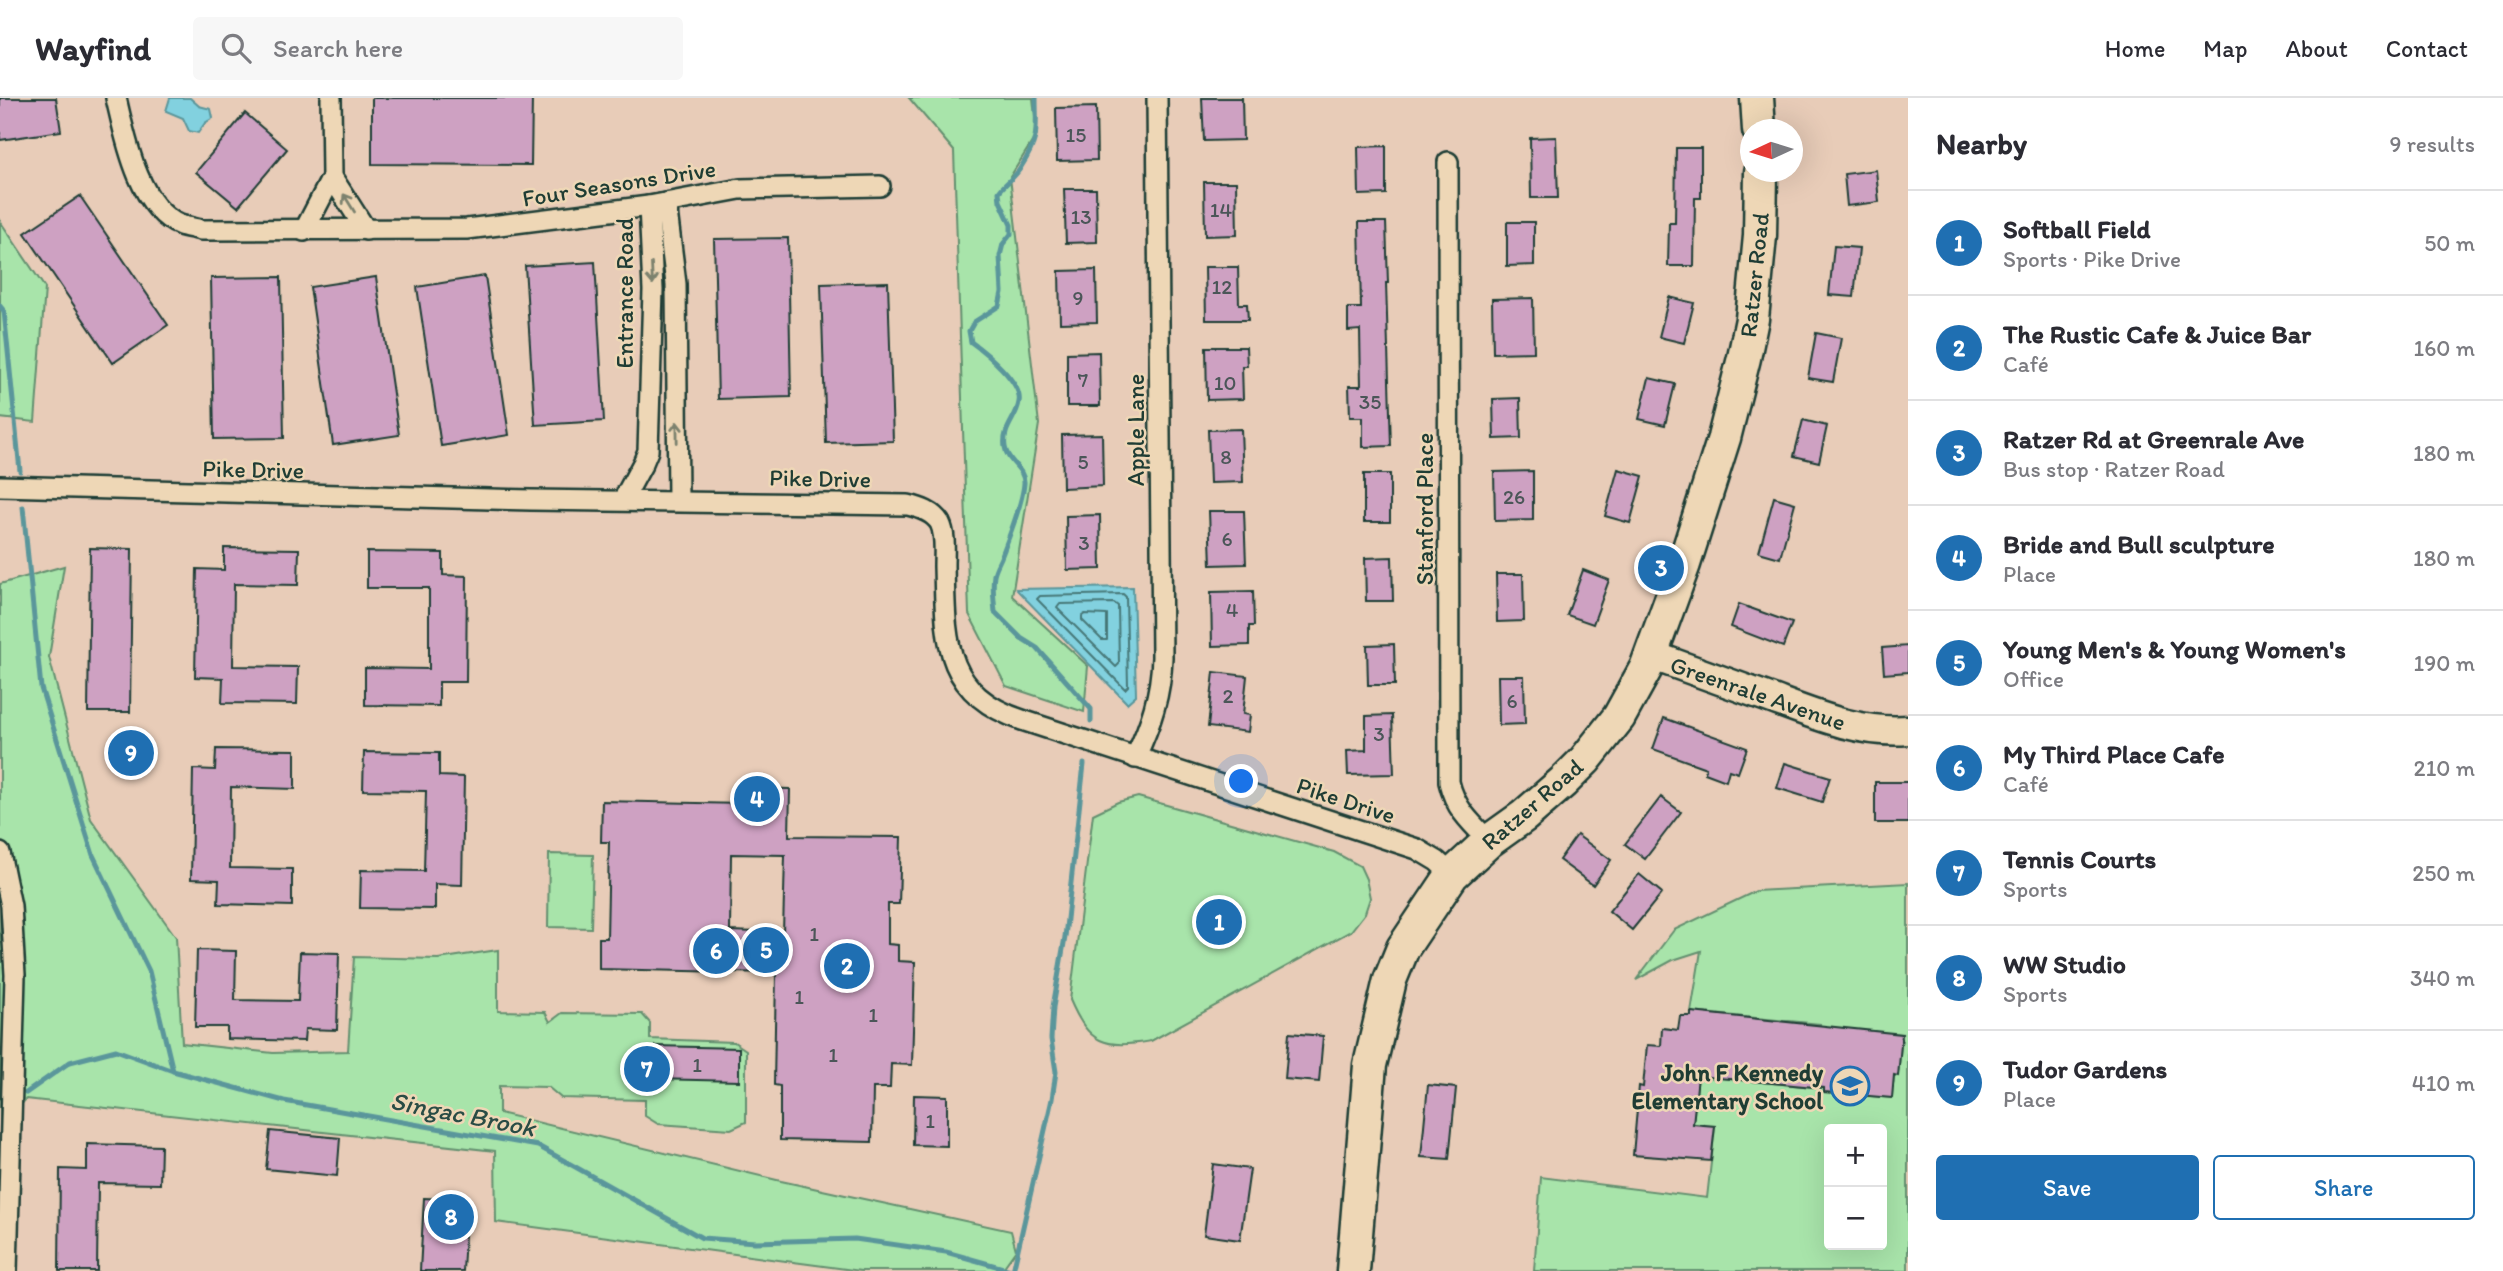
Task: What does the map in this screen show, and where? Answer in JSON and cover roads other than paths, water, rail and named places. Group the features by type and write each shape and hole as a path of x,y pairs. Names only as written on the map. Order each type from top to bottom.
{"main road":[{"path":"1757,98 1758,119"},
{"name":"Ratzer Road","path":"1353,1271 1370,1065 1382,1010 1403,948 1452,875 1489,841 1524,816 1585,760 1619,717 1635,691 1684,564 1724,438 1744,358 1752,319 1759,250 1761,182"}],"street":[{"name":"Four Seasons Drive","path":"116,98 138,179 157,207 178,224 201,230 467,229 657,204 740,189 880,187"},
{"path":"304,231 332,177 331,98"},
{"name":"Apple Lane","path":"1135,758 1156,705 1162,657 1157,98"},
{"name":"Stanford Place","path":"1448,162 1449,782 1453,798 1461,812 1489,841"},
{"path":"332,177 366,230"},
{"name":"Entrance Road","path":"657,204 676,284 678,500"},
{"name":"Entrance Road","path":"623,500 648,451 657,204"},
{"name":"Entrance Road","path":"649,381 676,380"},
{"name":"Pike Drive","path":"0,486 518,500 908,505 922,508 933,515 943,531 946,634 950,654 973,691 992,705 1013,717 1417,849 1452,875"},
{"name":"Greenrale Avenue","path":"1651,654 1824,718 1857,727 1893,732 1908,730"},
{"path":"0,853 11,906 15,975 8,1271"}],"water":[{"path":"170,98 190,98 199,106 211,109 213,118 205,123 198,133 189,131 183,118 166,111"},
{"path":"1133,587 1136,695 1127,703 1016,589"}],"waterway":[{"path":"1036,98 1034,141 1019,171 999,192 1000,201 1011,225 1011,234 1003,244 1000,256 1002,292 999,306 974,322 969,331 971,342 1002,369 1019,394 1018,408 1006,434 1005,447 1022,474 1024,483 1015,519 995,572 995,612 1021,638 1037,648 1091,709 1091,721"},
{"path":"0,306 4,311 20,471"},
{"path":"23,507 41,688 93,855 149,971 173,1071"},
{"path":"1013,1271 1056,1072 1051,1039 1053,1007 1065,937 1084,764"},
{"name":"Singac Brook","path":"26,1093 70,1062 116,1050 173,1071 284,1101 538,1146 702,1238 755,1242 855,1239 946,1252 1014,1271"}],"place":[{"name":"Ratzer Rd at Greenrale Ave","path":"1661,568"},
{"name":"Tudor Gardens","path":"131,753"},
{"name":"Bride and Bull sculpture","path":"757,799"},
{"name":"Softball Field","path":"1219,922"},
{"name":"Young Men's & Young Women's","path":"766,950"},
{"name":"My Third Place Cafe","path":"716,951"},
{"name":"The Rustic Cafe & Juice Bar","path":"847,966"},
{"name":"Tennis Courts","path":"647,1069"},
{"name":"John F Kennedy Elementary School","path":"1850,1086"},
{"name":"WW Studio","path":"451,1217"}]}
